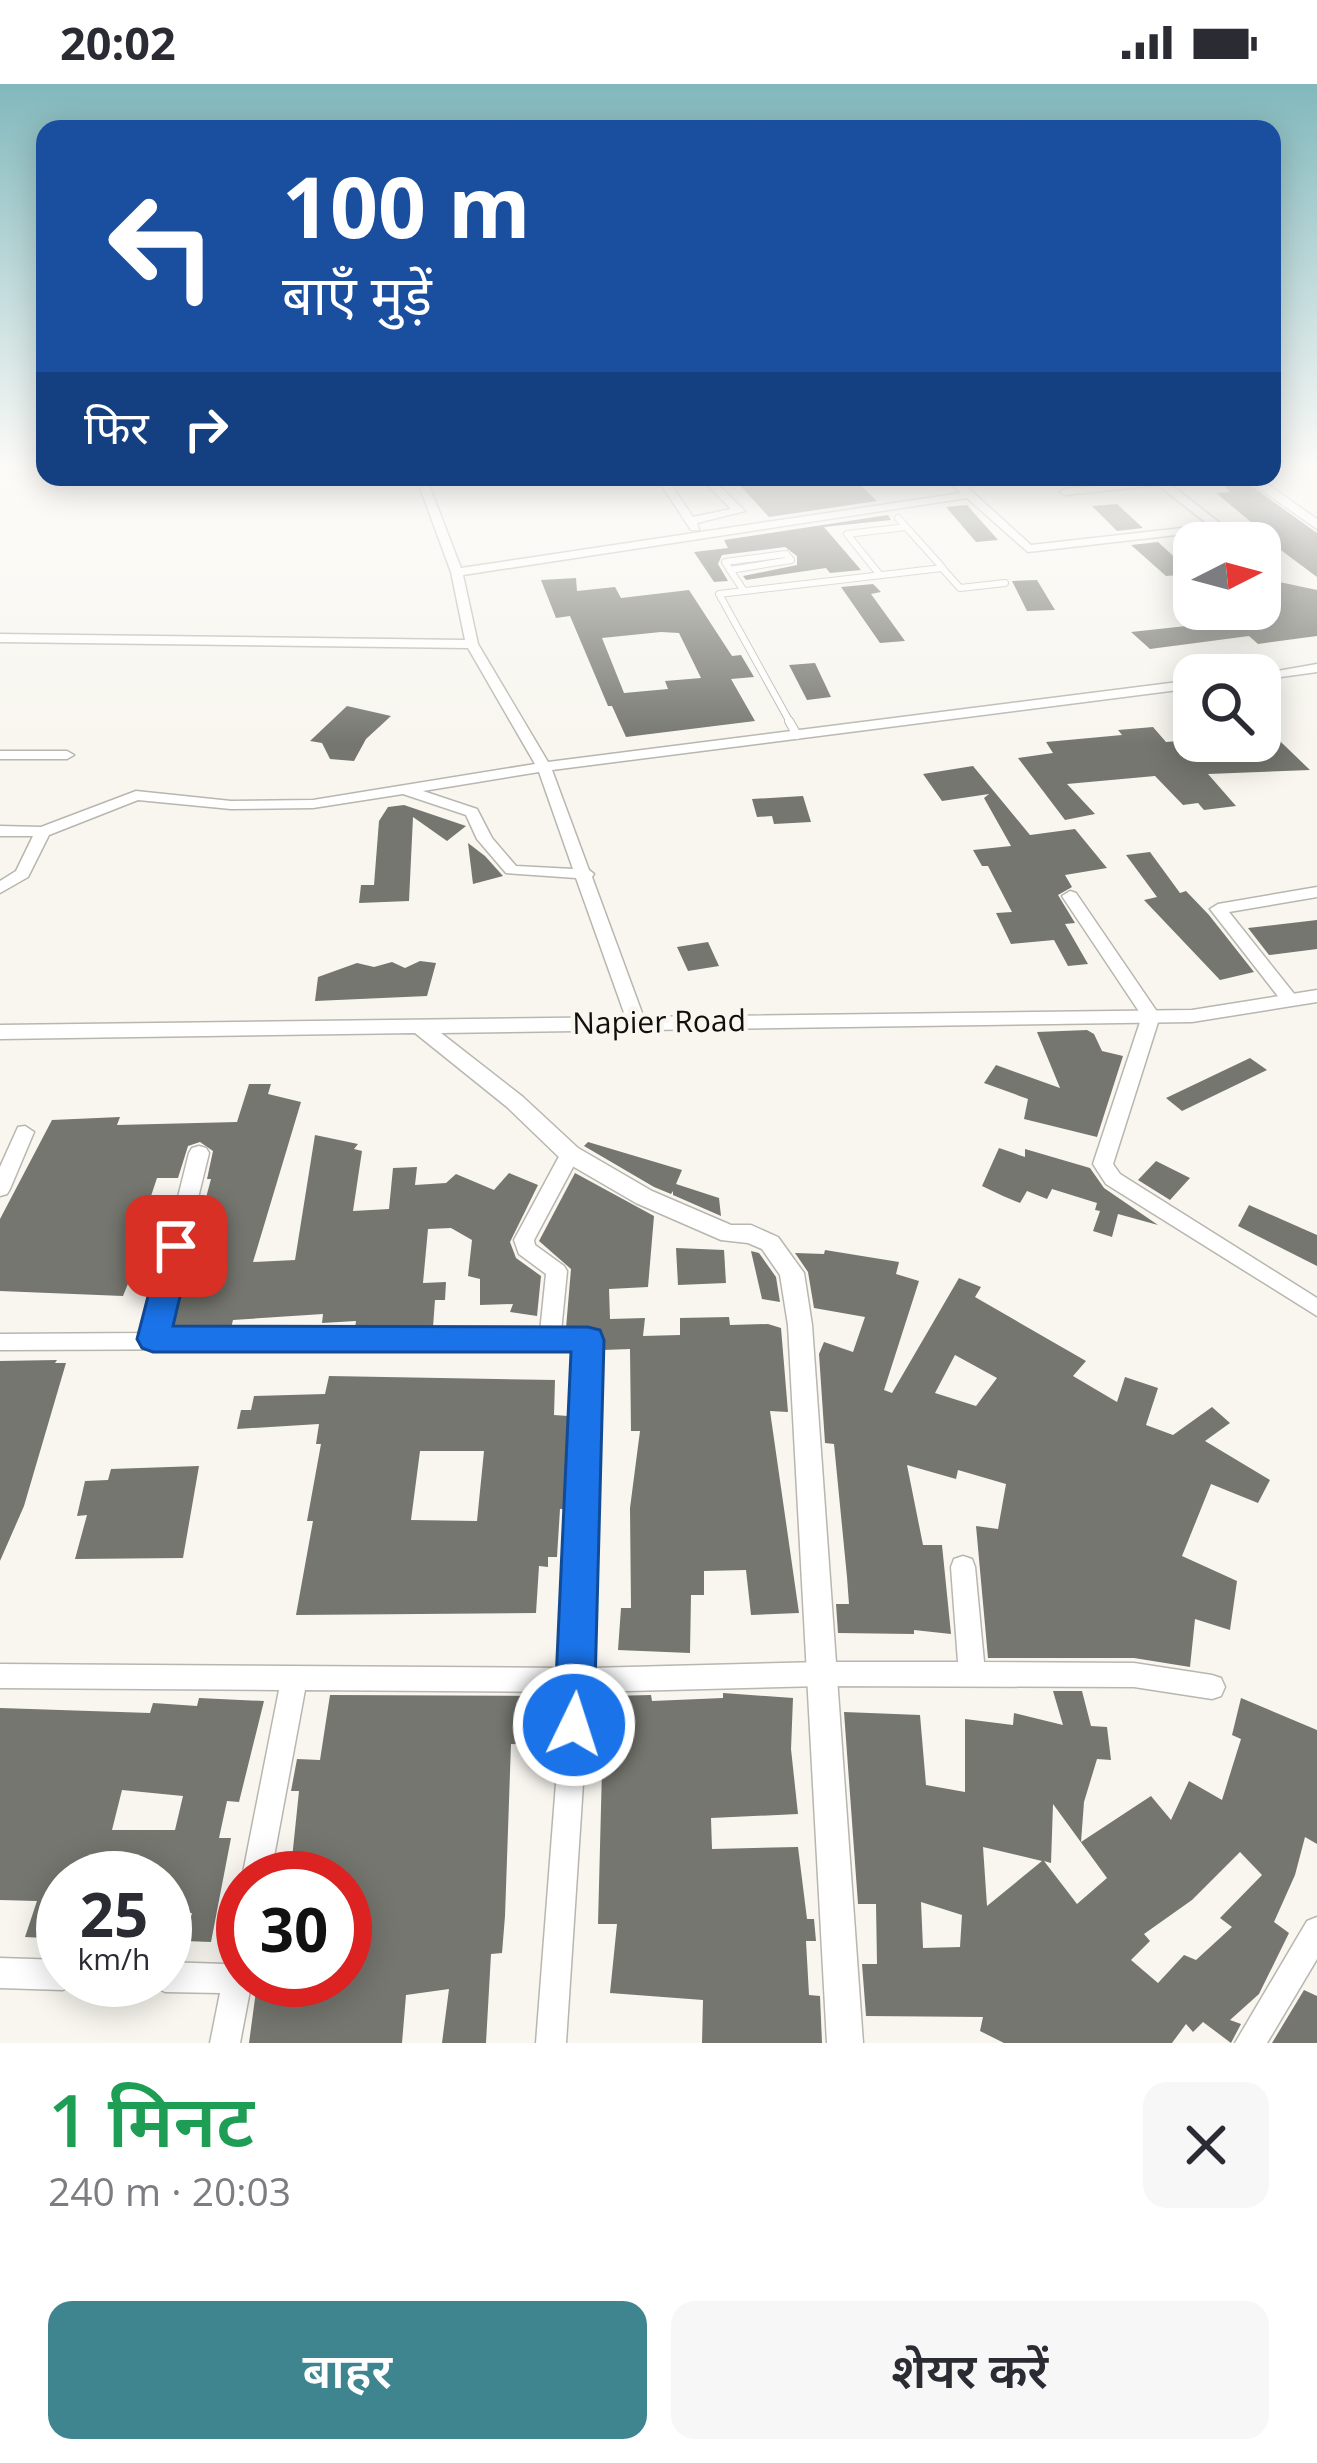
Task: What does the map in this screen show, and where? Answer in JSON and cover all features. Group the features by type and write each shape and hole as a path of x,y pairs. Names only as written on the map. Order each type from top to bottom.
{"street":[{"path":"453,561 472,644 544,766 636,1021"},
{"path":"457,572 531,561"},
{"path":"0,638 472,644"},
{"path":"1281,673 1317,668"},
{"path":"0,832 43,832 136,794 231,805 313,804 544,766 1173,687"},
{"path":"0,755 67,755"},
{"path":"400,788 472,812 511,870 586,874"},
{"path":"0,888 22,874 43,832"},
{"path":"1290,1000 1218,909 1317,892"},
{"path":"1070,896 1151,1016 1102,1164 1113,1179 1317,1308"},
{"name":"Napier Road","path":"0,1031 1192,1016 1317,996"},
{"path":"418,1024 515,1102 570,1154 644,1197 729,1234 752,1234 770,1244 792,1274 800,1325 845,2043"},
{"path":"0,1189 25,1132"},
{"path":"153,1339 199,1153"},
{"path":"550,1339 557,1271 526,1250 524,1240 570,1154"},
{"path":"0,1342 588,1340 577,1680 551,2043"},
{"path":"963,1567 971,1674"},
{"path":"0,1676 577,1680 822,1674 1134,1675 1212,1687"},
{"path":"261,1851 293,1680"},
{"path":"1250,2043 1317,1930"},
{"path":"0,1973 36,1974"},
{"path":"225,2043 232,2007"}],"lane":[{"path":"729,561 725,562 744,591"},
{"path":"730,570 782,561"},
{"path":"869,561 880,575"},
{"path":"936,561 960,588 1005,583"},
{"path":"797,735 719,594 942,568"}],"building":[{"path":"700,561 719,561 728,581 714,582"},
{"path":"854,561 861,570 830,573 826,568 746,580 743,576 797,565"},
{"path":"1150,561 1173,561 1173,575 1166,576"},
{"path":"1296,561 1317,561 1317,577"},
{"path":"576,578 577,591 615,587 621,598 689,590 732,656 741,655 754,677 731,679 755,721 626,737 570,616 556,618 541,580","holes":["679,633 701,678 665,681 668,689 624,693 602,638"]},
{"path":"1037,580 1055,610 1027,611 1012,581"},
{"path":"1281,582 1317,590 1317,636 1258,644 1249,636 1150,649 1131,632 1173,627 1281,630"},
{"path":"873,584 881,592 871,594 905,641 880,643 841,587"},
{"path":"815,663 831,697 807,700 789,665"},
{"path":"347,706 391,716 366,739 354,761 330,759 322,743 310,741"},
{"path":"1153,727 1166,742 1173,741 1173,762 1281,762 1281,742 1310,770 1208,774 1236,806 1204,810 1198,803 1183,805 1155,776 1067,784 1095,814 1065,820 1018,758 1053,753 1046,742 1122,735 1118,730"},
{"path":"973,766 1030,835 1075,829 1107,868 1065,875 1072,887 1058,895 1075,923 1065,924 1088,964 1068,966 1054,940 1011,944 996,913 1012,912 988,866 982,866 973,850 1011,846 984,798 989,794 942,801 923,774"},
{"path":"803,796 811,822 774,824 772,816 757,817 752,799"},
{"path":"404,805 466,826 447,841 413,817 409,901 359,903 361,885 374,885 379,821 388,807"},
{"path":"468,843 485,856 503,876 473,884"},
{"path":"1150,852 1180,893 1186,891 1209,915 1254,972 1220,980 1144,900 1157,897 1126,855"},
{"path":"1317,920 1317,949 1269,955 1248,928"},
{"path":"708,942 719,966 688,971 677,947"},
{"path":"420,961 436,963 427,996 315,1001 318,977 357,963 374,967 392,962 405,968"},
{"path":"1087,1030 1102,1051 1123,1056 1097,1137 1024,1119 1028,1099 984,1083 996,1065 1060,1088 1037,1032"},
{"path":"1250,1058 1267,1070 1182,1111 1166,1098"},
{"path":"249,1084 271,1084 268,1094 301,1102 253,1262 295,1260 315,1135 358,1144 354,1149 362,1151 353,1211 389,1209 393,1168 417,1167 415,1185 446,1183 456,1174 494,1190 509,1173 538,1185 510,1242 516,1258 541,1276 537,1316 510,1312 513,1304 480,1305 480,1279 468,1276 472,1240 451,1228 428,1229 423,1283 446,1282 445,1300 435,1300 433,1327 355,1328 356,1321 322,1323 323,1314 233,1320 231,1328 171,1328 211,1179 207,1179 213,1151 200,1142 188,1146 178,1178 157,1178 143,1220 154,1220 123,1296 0,1291 0,1219 52,1120 120,1117 117,1125 237,1122"},
{"path":"588,1142 682,1170 676,1184 719,1198 721,1216 673,1191 654,1187 584,1146"},
{"path":"999,1148 1025,1157 1025,1149 1090,1168 1104,1188 1158,1225 1118,1214 1112,1237 1093,1231 1100,1211 1095,1210 1097,1203 1052,1189 1047,1199 1027,1191 1020,1203 982,1186"},
{"path":"1156,1161 1190,1178 1170,1200 1138,1180"},
{"path":"575,1173 654,1216 648,1287 609,1289 610,1319 645,1318 643,1336 680,1335 680,1318 729,1317 730,1325 781,1328 788,1412 770,1411 799,1613 751,1615 746,1570 704,1571 704,1595 691,1595 690,1653 618,1650 621,1608 631,1608 630,1508 640,1431 631,1431 630,1349 603,1350 603,1338 596,1330 566,1328 571,1269 539,1241"},
{"path":"1249,1205 1317,1235 1317,1266 1238,1226"},
{"path":"676,1248 724,1250 726,1283 678,1285"},
{"path":"825,1250 899,1262 896,1274 919,1281 884,1390 892,1393 959,1278 981,1287 975,1297 1086,1361 1073,1376 1117,1402 1125,1377 1158,1388 1146,1425 1173,1435 1212,1407 1230,1423 1205,1441 1270,1480 1258,1503 1211,1484 1182,1556 1237,1581 1230,1630 1195,1619 1190,1667 1134,1658 988,1658 976,1526 998,1529 1006,1484 958,1470 956,1479 907,1465 923,1545 942,1545 951,1634 914,1630 914,1634 838,1633 836,1604 849,1604 834,1444 825,1443 819,1354 824,1342 853,1352 865,1317 814,1308 808,1272 795,1253 824,1254","holes":["955,1355 997,1378 976,1406 935,1393"]},
{"path":"751,1251 759,1253 776,1277 780,1302 762,1299"},
{"path":"57,1360 55,1363 66,1363 24,1506 0,1561 0,1361"},
{"path":"329,1376 555,1380 554,1415 568,1416 564,1509 560,1509 557,1557 548,1557 548,1567 539,1566 536,1613 296,1615 313,1521 307,1521 321,1444 316,1444 319,1424 237,1429 241,1410 251,1410 254,1396 325,1394","holes":["420,1451 484,1451 477,1521 411,1520"]},
{"path":"199,1466 183,1558 75,1559 87,1515 77,1516 85,1481 108,1480 111,1469"},
{"path":"1053,1691 1082,1691 1091,1726 1107,1727 1111,1760 1097,1759 1084,1802 1081,1842 1151,1796 1171,1820 1189,1781 1222,1800 1241,1739 1232,1735 1241,1698 1317,1730 1317,1844 1305,1837 1295,1875 1274,1922 1289,1933 1259,1994 1230,2020 1241,2024 1231,2043 1203,2022 1193,2032 1186,2024 1172,2043 1004,2043 980,2031 983,2017 866,2016 862,1964 877,1964 876,1904 858,1904 844,1712 920,1715 926,1785 965,1792 965,1719 1013,1725 1014,1713 1063,1725","holes":["1053,1804 1107,1878 1077,1904 1044,1861 1051,1863","983,1847 1042,1861 987,1906","1240,1852 1262,1875 1220,1918 1232,1927 1196,1960 1184,1955 1158,1983 1131,1960 1150,1941 1144,1934 1192,1900","921,1902 962,1915 960,1947 923,1948"]},
{"path":"723,1693 793,1698 791,1749 798,1814 711,1818 712,1849 798,1847 807,1919 814,1919 816,1941 806,1941 809,1995 820,1996 822,2043 702,2043 703,2000 610,1993 617,1924 598,1924 602,1769 612,1769 610,1696 651,1695 652,1701 723,1698"},
{"path":"330,1695 541,1696 538,1745 511,1744 502,1953 491,1954 486,2043 442,2043 449,1989 406,1995 402,2043 249,2043 254,2007 372,2007 372,1851 293,1851 299,1791 291,1791 297,1759 320,1760"},
{"path":"199,1698 264,1701 239,1802 227,1801 219,1838 231,1838 228,1851 216,1851 211,1942 192,1941 192,1851 36,1851 36,1901 0,1900 0,1708 150,1713 153,1703 197,1706","holes":["122,1790 183,1796 175,1830 112,1830"]},
{"path":"36,1904 36,1938 25,1937"},
{"path":"1304,1990 1317,1996 1317,2043 1272,2043"}],"route":[{"path":"176,1246 153,1339 588,1340 574,1725"}]}
